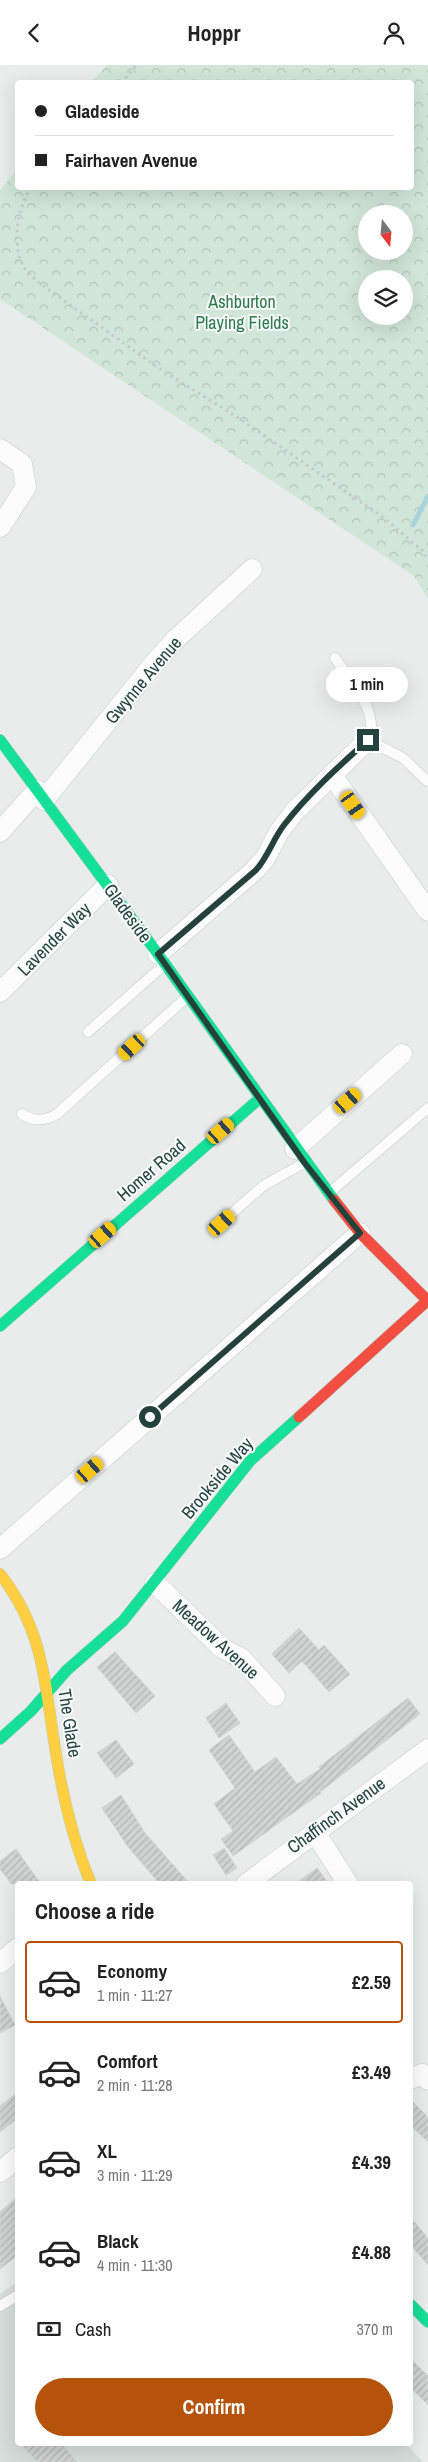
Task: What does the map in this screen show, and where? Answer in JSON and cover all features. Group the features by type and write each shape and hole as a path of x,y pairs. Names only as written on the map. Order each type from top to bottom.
{"street":[{"path":"0,449 22,464 26,487 0,527"},
{"name":"Gwynne Avenue","path":"0,832 40,795 176,639 252,569"},
{"name":"Gladeside","path":"0,740 108,885 328,1194 360,1233 428,1300"},
{"path":"161,959 256,870 266,857 279,832 295,811 368,740"},
{"path":"332,775 428,911"},
{"name":"Lavender Way","path":"0,992 108,885"},
{"path":"300,1155 402,1054"},
{"name":"Homer Road","path":"0,1326 259,1099"},
{"path":"0,1549 360,1233"},
{"name":"Brookside Way","path":"0,1739 31,1711 67,1670 123,1621 156,1583 224,1492 250,1461 428,1300"},
{"name":"The Glade","path":"0,1574 20,1602 44,1662 47,1692 69,1824 77,1853 89,1881"},
{"name":"Meadow Avenue","path":"156,1583 222,1648 241,1658 275,1696"},
{"name":"Chaffinch Avenue","path":"250,1881 314,1831 428,1749"},
{"path":"314,1831 346,1881"},
{"path":"0,1963 15,1950"},
{"path":"413,2078 422,2074 428,2080"},
{"path":"0,2172 15,2160"},
{"path":"413,2307 428,2322"}],"lane":[{"path":"336,658 370,715 372,731 368,740 403,758 427,781"},
{"path":"88,1032 161,959"},
{"path":"22,1114 27,1118 41,1120 57,1115 188,997"},
{"path":"328,1194 428,1108"},
{"path":"222,1223 300,1155"},
{"path":"0,2306 15,2297"}],"path":[{"path":"124,80 137,65"},
{"path":"29,190 25,198 16,233 22,265 38,282 157,367 240,419 384,518 423,551 428,560"}],"shaded area":[{"path":"15,2283 15,2446 408,2446 423,2462 0,2462 0,2294"}],"green space":[{"name":"Ashburton Playing Fields","path":"107,65 428,65 428,599 414,576 0,299 0,190 15,172 15,190 414,190 414,80 94,80"}],"building":[{"path":"299,1628 319,1650 324,1645 350,1674 329,1692 302,1661 289,1673 272,1654"},
{"path":"115,1652 155,1696 136,1713 97,1667"},
{"path":"408,1698 420,1714 321,1793 233,1856 221,1839 233,1831 214,1804 235,1788 209,1750 229,1735 255,1772 276,1757 297,1784 320,1769 319,1767"},
{"path":"226,1703 240,1723 219,1738 206,1718"},
{"path":"116,1740 134,1764 116,1778 97,1753"},
{"path":"121,1795 145,1833 187,1881 157,1881 128,1847 102,1808"},
{"path":"224,1848 237,1868 226,1875 213,1855"},
{"path":"16,1849 39,1881 15,1881 15,1884 11,1884 0,1869 0,1861"},
{"path":"317,1868 327,1881 299,1881"},
{"path":"0,1996 15,2025 0,2033"},
{"path":"15,2094 15,2120 0,2132 0,2106"},
{"path":"413,2102 428,2117 428,2142 413,2128"},
{"path":"15,2199 15,2257 0,2269 0,2212"},
{"path":"413,2220 428,2238 428,2265 413,2248"},
{"path":"413,2361 428,2376 428,2405 413,2390"},
{"path":"23,2446 64,2446 77,2462 37,2462"}],"waterway":[{"path":"413,525 428,496"}],"traffic: fast":[{"path":"0,740 158,954 334,1200"},
{"path":"0,1326 259,1099"},
{"path":"0,1739 31,1711 67,1670 123,1621 250,1461 299,1417"},
{"path":"413,2307 428,2322"}],"traffic: slow":[{"path":"0,1574 25,1614 39,1653 64,1796 78,1849 90,1881"}],"traffic: jam":[{"path":"334,1200 360,1233 428,1301"},
{"path":"299,1417 428,1300"}],"route":[{"path":"150,1417 360,1233 304,1162 158,954 262,864 274,840 295,811 368,740"}]}
